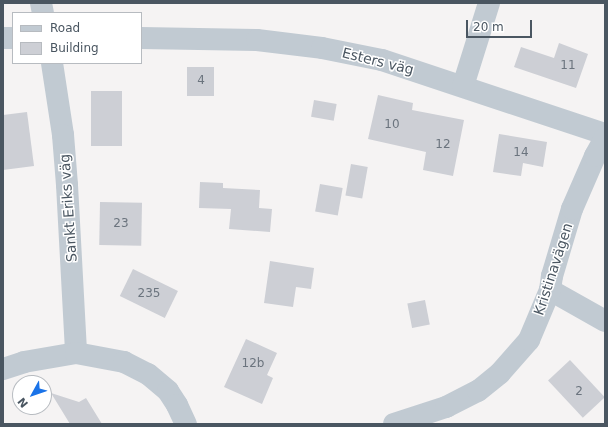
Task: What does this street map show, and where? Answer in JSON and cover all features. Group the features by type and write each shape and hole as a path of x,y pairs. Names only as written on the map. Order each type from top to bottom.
{"street":[{"path":"464,86 489,3"},
{"name":"Esters väg","path":"142,38 257,40 322,48 382,60 605,134"},
{"name":"Sankt Eriks väg","path":"52,64 63,135 76,353"},
{"name":"Kristinavägen","path":"394,424 446,407 478,391 500,373 529,340 550,290 552,276 572,209 595,156 605,138"},
{"path":"550,290 605,322"},
{"path":"3,369 30,361 76,353 124,362 148,374 168,391 186,424"}],"building":[{"path":"559,43 588,54 576,88 514,67 521,47 554,58"},
{"path":"187,67 214,67 214,96 187,96"},
{"path":"91,91 122,91 122,146 91,146"},
{"path":"378,95 413,103 412,110 464,120 453,176 423,170 426,152 368,139"},
{"path":"314,100 337,104 334,121 311,117"},
{"path":"27,112 34,166 3,170 3,115"},
{"path":"499,134 547,142 543,167 523,163 521,176 493,172"},
{"path":"351,164 368,167 362,198 345,196"},
{"path":"200,182 223,183 223,188 260,190 259,208 272,209 270,232 229,229 231,209 199,208"},
{"path":"320,184 343,188 338,216 315,212"},
{"path":"100,202 142,203 141,246 99,245"},
{"path":"270,261 314,268 311,289 296,287 293,307 264,303"},
{"path":"133,269 178,291 165,318 120,296"},
{"path":"425,300 430,325 412,328 407,303"},
{"path":"246,339 277,353 267,375 273,378 262,404 224,387"},
{"path":"570,360 605,397 583,418 548,380"},
{"path":"52,393 79,402 86,398 102,424 70,424"}]}
